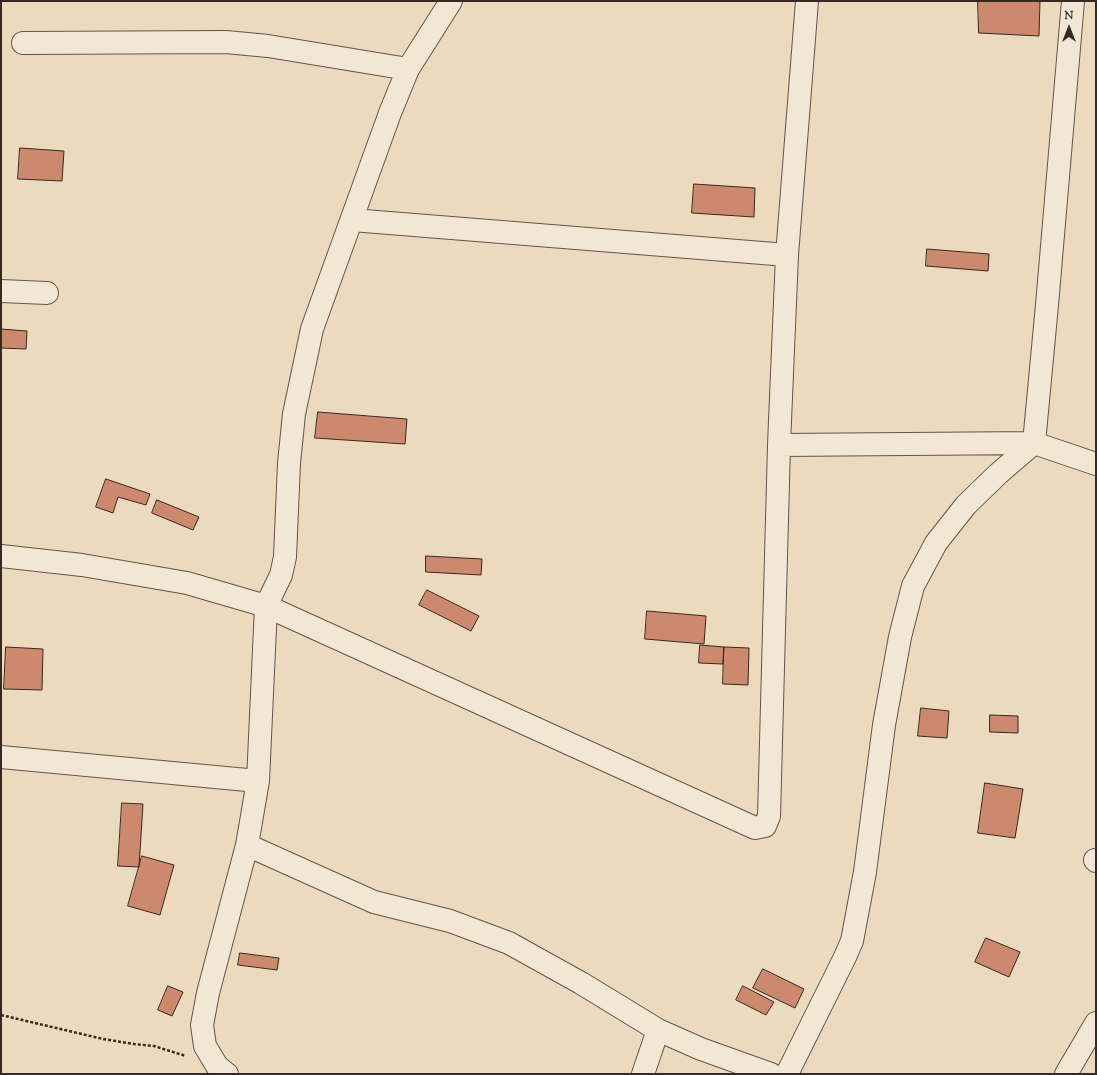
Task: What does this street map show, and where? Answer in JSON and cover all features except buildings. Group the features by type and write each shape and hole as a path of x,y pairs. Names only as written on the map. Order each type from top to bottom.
{"street":[{"path":"222,1070 205,1046 202,1025 208,993 247,845 258,781 266,606 281,575 285,557 289,463 294,414 312,329 390,112 408,69 451,1"},
{"path":"1,556 82,565 187,583 266,606 755,828 765,826 769,816 779,445 787,255 807,1"},
{"path":"787,1074 852,940 865,872 884,725 900,637 913,586 936,543 966,505 998,474 1034,443 1074,1"},
{"path":"24,43 226,42 268,46 408,69"},
{"path":"352,220 787,255"},
{"path":"1,291 47,293"},
{"path":"779,445 1034,443 1096,464"},
{"path":"1,757 258,781"},
{"path":"247,845 374,902 450,921 510,944 581,983 658,1030 701,1049 771,1074"},
{"path":"1066,1074 1096,1023"},
{"path":"643,1074 658,1030"}],"path":[{"path":"1,1015 103,1039 154,1046 222,1070"}]}
